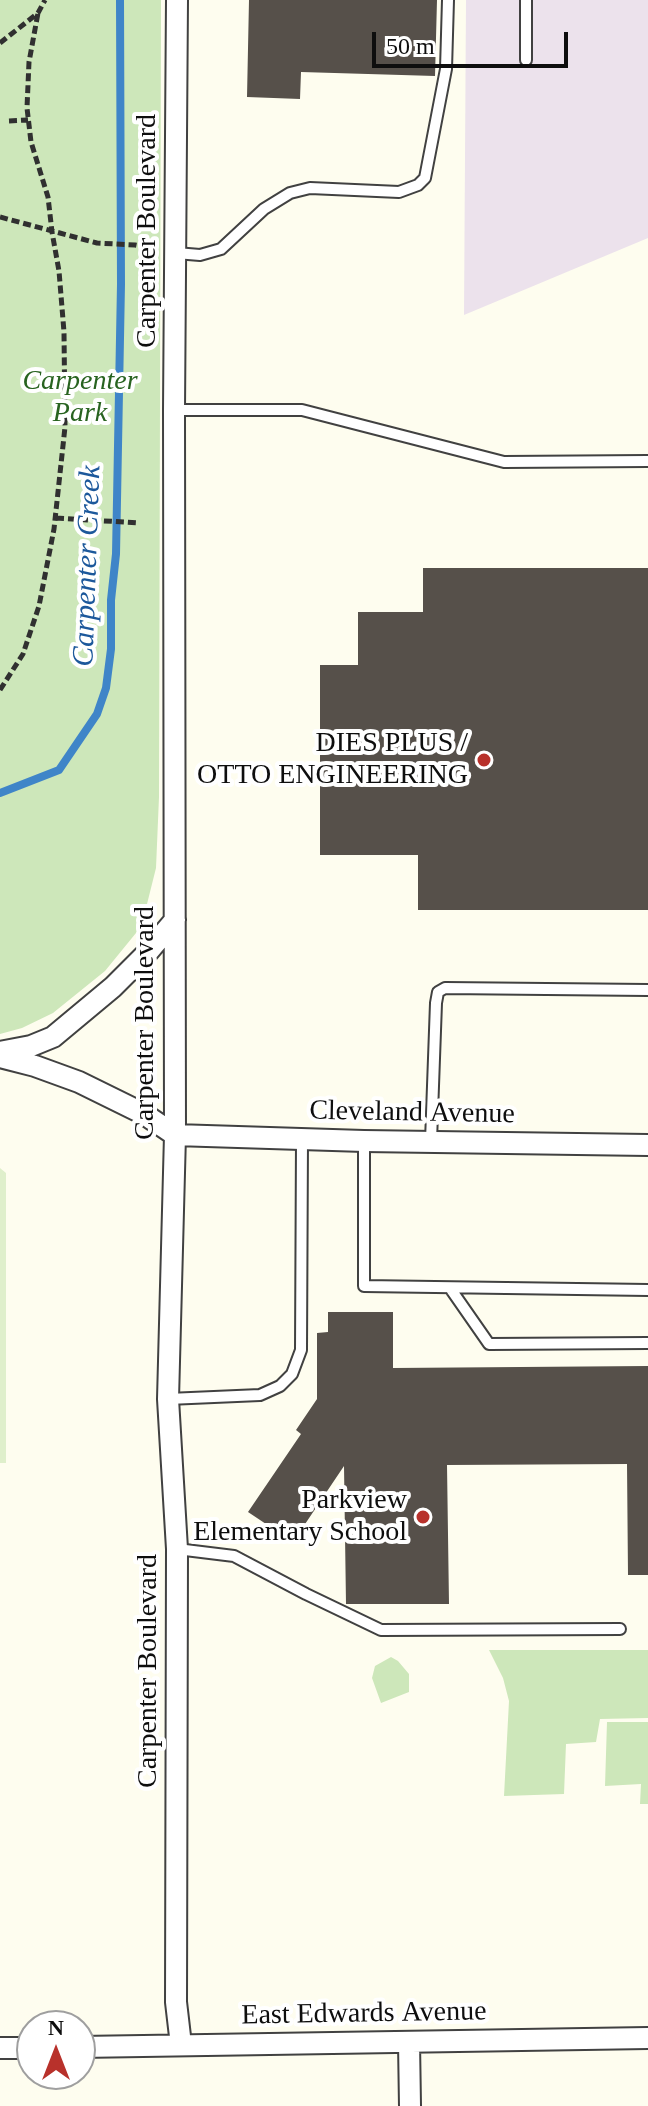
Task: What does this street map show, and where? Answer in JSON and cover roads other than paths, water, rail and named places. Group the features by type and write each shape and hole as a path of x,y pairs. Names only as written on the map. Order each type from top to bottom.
{"street":[{"name":"Carpenter Boulevard","path":"177,0 175,1135 168,1399 177,1549 176,2002 181,2045"},
{"path":"0,1054 53,1037 113,987 175,920"},
{"path":"0,1054 79,1082 144,1114 175,1135"},
{"name":"Cleveland Avenue","path":"175,1135 648,1145"},
{"name":"East Edwards Avenue","path":"96,2047 648,2038"},
{"path":"409,2042 410,2106"}],"lane":[{"path":"176,253 200,255 221,249 264,209 290,193 310,188 399,192 418,185 425,178 446,69 448,0"},
{"path":"526,0 526,60"},
{"path":"174,410 302,410 504,462 648,461"},
{"path":"431,1141 438,992 445,988 648,990"},
{"path":"168,1399 260,1395 280,1386 292,1374 301,1350 302,1140"},
{"path":"364,1141 364,1286 648,1290"},
{"path":"450,1288 489,1344 648,1343"},
{"path":"177,1549 234,1556 381,1630 620,1629"}],"waterway":[{"name":"Carpenter Creek","path":"0,793 59,770 97,714 106,688 116,554 121,284 120,0"}],"place":[{"name":"DIES PLUS / OTTO ENGINEERING","path":"484,760"},
{"name":"Parkview Elementary School","path":"423,1517"}],"park label":[{"name":"Carpenter Park","path":"80,398"}]}
